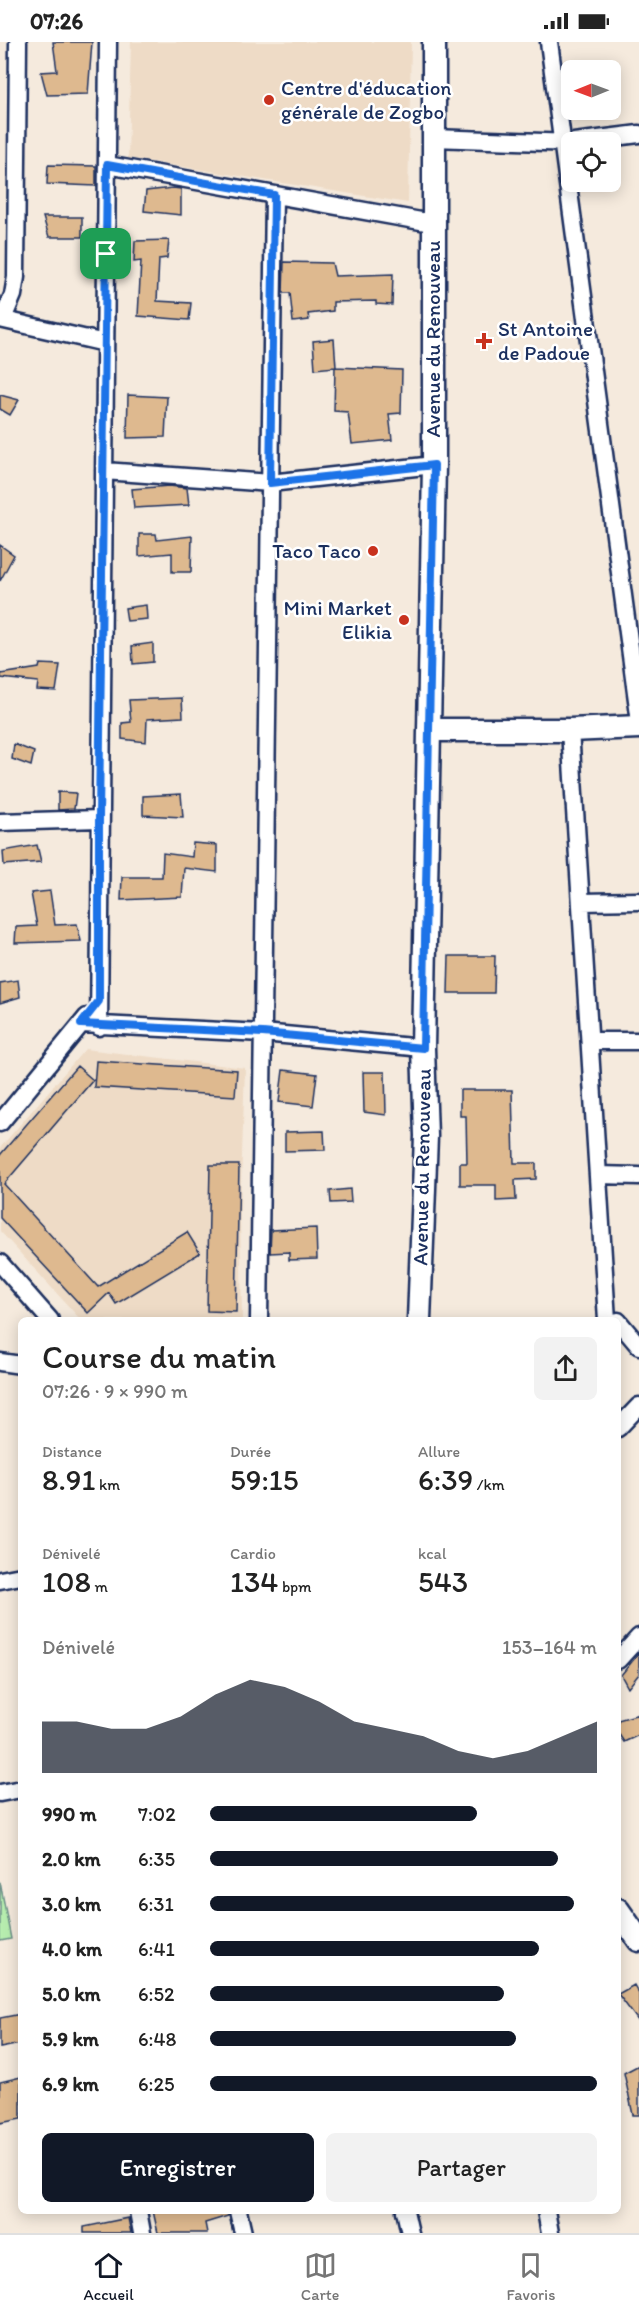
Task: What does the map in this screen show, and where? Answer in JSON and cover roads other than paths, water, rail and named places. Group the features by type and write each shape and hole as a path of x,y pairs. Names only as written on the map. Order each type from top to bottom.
{"main road":[{"name":"Avenue du Renouveau","path":"419,1317 426,1136 423,1048 431,730 434,465 432,223 434,42"},
{"path":"431,730 570,730 639,726"},
{"path":"621,1914 639,1940"}],"street":[{"path":"18,42 16,277 14,296 2,319 105,343"},
{"path":"99,1027 99,819 108,42"},
{"path":"549,42 568,132"},
{"path":"621,136 639,134"},
{"path":"433,138 561,143"},
{"path":"107,165 432,223"},
{"path":"576,192 639,715"},
{"path":"259,1317 274,195"},
{"path":"104,471 270,483 434,465"},
{"path":"570,730 598,1174 612,1317"},
{"path":"0,822 99,819"},
{"path":"581,902 639,901"},
{"path":"0,1124 99,1001"},
{"path":"81,1024 99,1027 263,1033 423,1048"},
{"path":"590,1041 639,1041"},
{"path":"598,1174 639,1176"},
{"path":"0,1263 47,1317"},
{"path":"621,1327 639,1346"},
{"path":"0,1362 18,1365"},
{"path":"621,1425 639,1406"},
{"path":"0,1580 18,1577"},
{"path":"621,1657 638,1642"},
{"path":"0,1793 18,1790"},
{"path":"139,2214 142,2233"},
{"path":"239,2214 243,2233"},
{"path":"406,2214 410,2233"},
{"path":"547,2214 550,2233"}],"place":[{"name":"Centre d'éducation générale de Zogbo","path":"269,100"},
{"name":"St Antoine de Padoue","path":"484,341"},
{"name":"Taco Taco","path":"373,551"},
{"name":"Mini Market Elikia","path":"404,620"}]}
